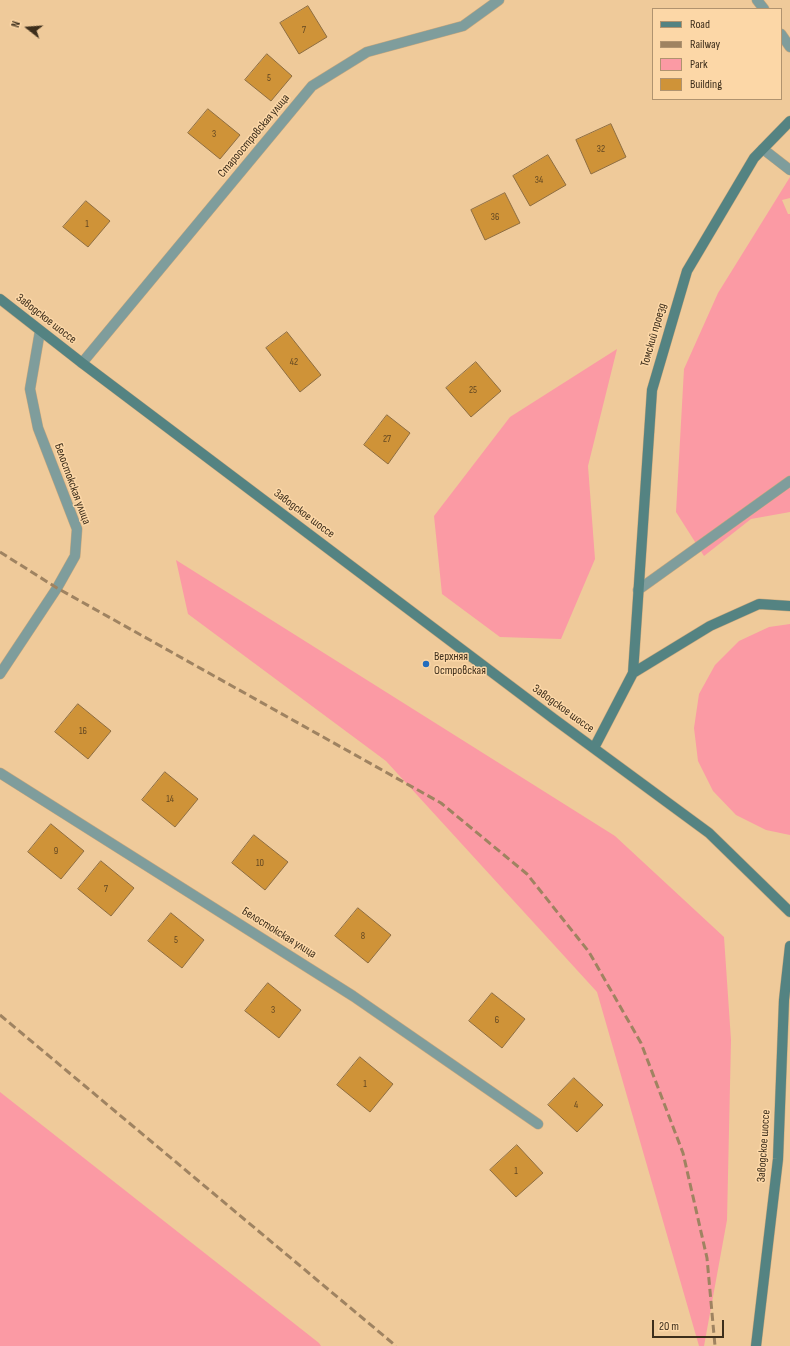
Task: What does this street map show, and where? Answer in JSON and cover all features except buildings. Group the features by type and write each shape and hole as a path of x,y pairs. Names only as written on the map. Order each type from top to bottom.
{"main road":[{"name":"Томский проезд","path":"633,673 652,390 687,271 754,158 790,120"},
{"name":"Заводское шоссе","path":"0,299 82,363 554,719 708,833 790,912"},
{"path":"633,673 710,626 759,604 790,606"},
{"name":"Заводское шоссе","path":"594,748 633,673"},
{"name":"Заводское шоссе","path":"756,1346 778,1159 784,1000 790,946"}],"street":[{"name":"Староостровская улица","path":"82,363 312,86 367,52 463,26 499,0"},
{"path":"757,0 763,8"},
{"path":"782,35 790,46"},
{"path":"763,149 790,170"},
{"name":"Белостокская улица","path":"0,674 57,588 75,556 77,529 38,428 30,389 40,331"},
{"path":"638,590 790,481"},
{"name":"Белостокская улица","path":"0,773 353,996 538,1124"}],"green space":[{"path":"790,177 790,198 782,200 788,214 790,214 790,512 751,519 704,556 676,512 684,369 718,293"},
{"path":"617,349 588,466 595,559 561,639 500,637 442,594 434,516 510,417"},
{"path":"176,560 615,836 724,937 731,1040 727,1220 704,1346 699,1346 597,992 386,761 188,614"},
{"path":"790,624 790,835 766,830 736,815 713,791 698,761 694,728 699,694 715,665 739,641 769,627"},
{"path":"0,1092 319,1343 321,1346 0,1346"}],"railway":[{"path":"0,552 57,588 441,803 527,874 589,952 641,1043 683,1153 707,1258 715,1346"},
{"path":"0,1015 396,1346"}],"place":[{"name":"Верхняя Островская","path":"426,664"}]}
